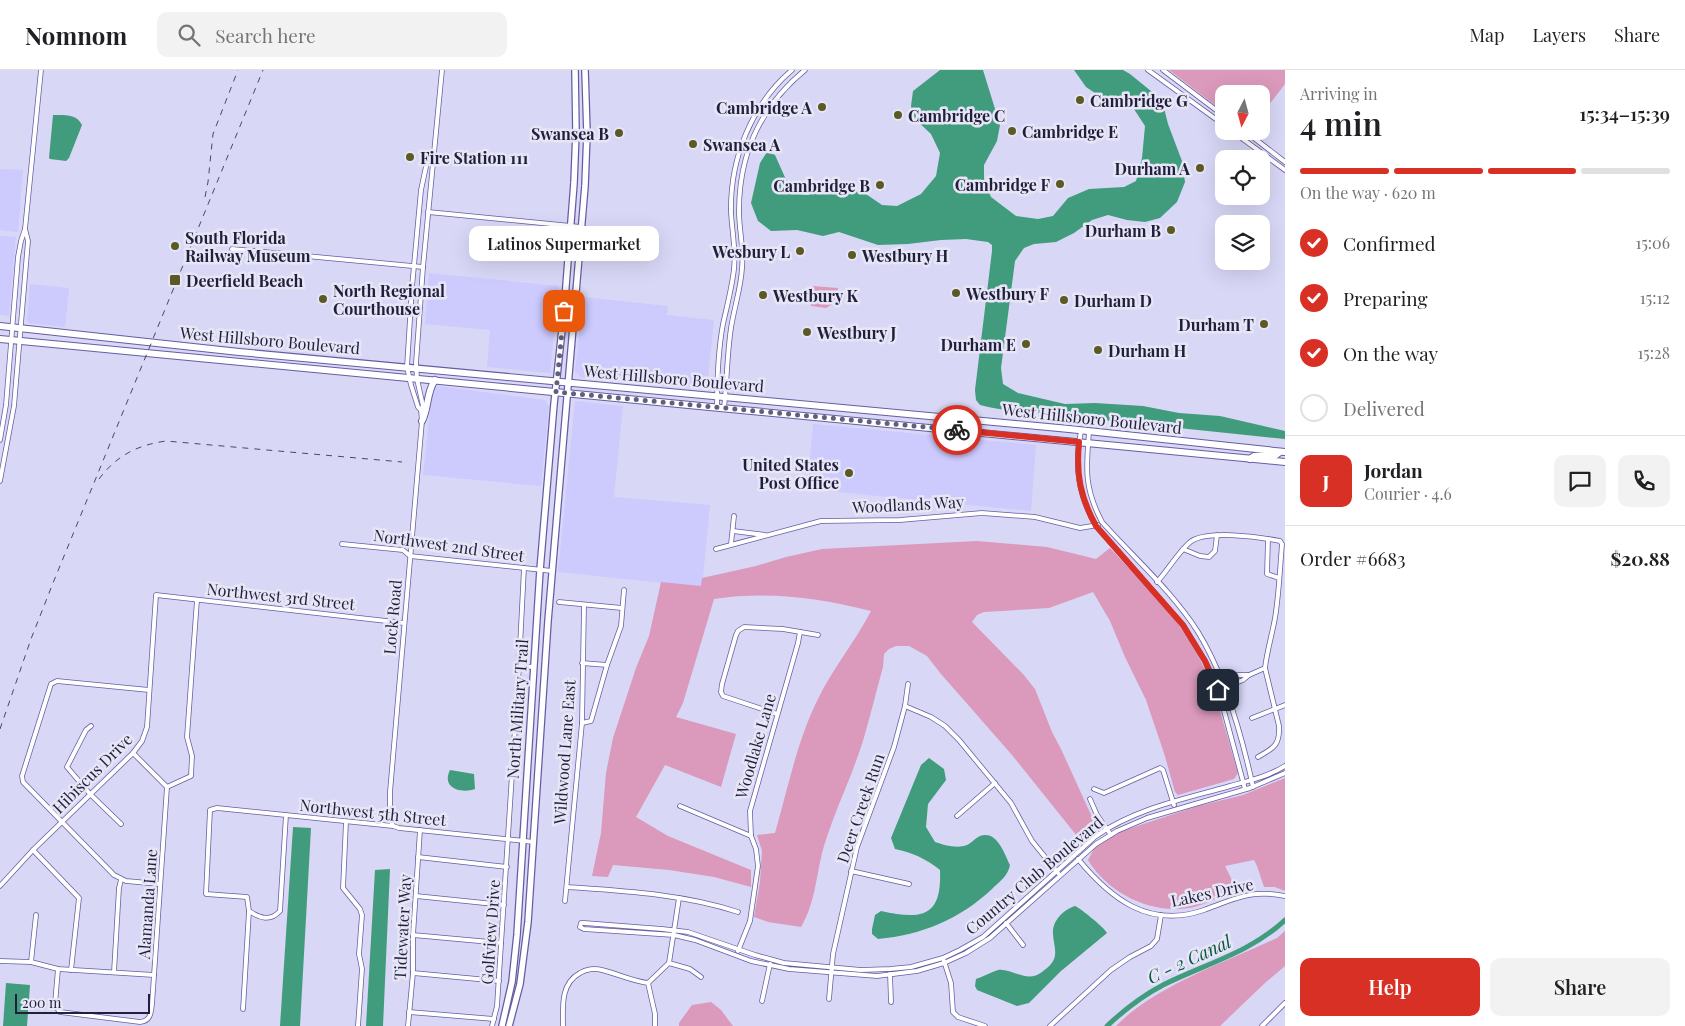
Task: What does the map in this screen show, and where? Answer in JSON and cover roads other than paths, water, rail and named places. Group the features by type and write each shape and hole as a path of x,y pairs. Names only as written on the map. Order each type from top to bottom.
{"main road":[{"name":"West Hillsboro Boulevard","path":"0,326 222,350 878,411 1283,452"},
{"name":"West Hillsboro Boulevard","path":"0,338 1285,462"},
{"path":"202,358 210,352 222,350"},
{"path":"298,367 314,359"},
{"path":"422,421 425,414 428,392 435,380"},
{"path":"866,422 874,417 878,411"},
{"path":"879,423 884,417 896,413"},
{"path":"1250,459 1254,456 1276,456 1283,452"}],"street":[{"path":"0,440 6,405 18,257 25,229 41,70"},
{"name":"Lock Road","path":"393,826 390,819 390,792 422,421 421,410 423,406 416,368 423,267 442,70"},
{"name":"North Military Trail","path":"502,1026 512,982 517,935 540,570 571,226 576,132 575,70"},
{"name":"North Military Trail","path":"509,1026 525,953 534,842 552,571 581,227 587,132 585,70"},
{"path":"720,408 717,396 723,326 734,267 731,194 738,156 742,143 764,100 792,70"},
{"path":"720,408 725,397 731,329 742,268 740,194 744,163 749,146 771,104 804,70"},
{"path":"1148,70 1215,118"},
{"path":"1162,70 1215,109"},
{"path":"1244,140 1285,170"},
{"path":"1256,140 1285,162"},
{"name":"Lock Road","path":"421,410 418,407 407,367 421,190 427,162 434,150"},
{"path":"428,212 581,227"},
{"path":"0,481 14,406 28,242 25,229"},
{"path":"232,249 423,267"},
{"path":"1081,431 1078,467 1080,491 1086,507 1096,526 1183,625 1205,661 1218,690 1245,789"},
{"path":"1089,432 1086,466 1089,493 1102,522 1178,606 1198,632 1213,659 1225,687 1253,787"},
{"name":"Woodlands Way","path":"716,549 821,521 900,520 982,513 1035,517 1080,528 1096,526"},
{"path":"731,544 734,516"},
{"path":"1096,526 1102,522"},
{"path":"733,531 768,535"},
{"path":"1157,582 1190,542 1202,536 1217,535 1268,539 1280,541 1282,544 1275,619 1267,650 1265,668 1279,726 1278,741 1274,748 1258,757"},
{"path":"1183,550 1209,557 1215,551 1217,535"},
{"path":"1268,539 1266,574 1279,578"},
{"name":"Northwest 2nd Street","path":"342,544 403,550 410,556 552,571"},
{"name":"North Military Trail","path":"508,840 524,568"},
{"path":"582,723 591,720 621,626 624,590"},
{"name":"Northwest 3rd Street","path":"156,595 404,623"},
{"name":"Hibiscus Drive","path":"0,886 61,822 133,753 142,741 147,727 156,595"},
{"path":"133,753 167,787 192,776 192,756 187,737 197,600"},
{"path":"559,602 622,608"},
{"name":"Wildwood Lane East","path":"565,901 582,723 584,605"},
{"path":"777,714 727,699 721,692 738,631 744,627 783,629 818,635"},
{"name":"Woodlake Lane","path":"737,955 750,921 758,866 756,849 751,836 750,811 800,632"},
{"path":"582,663 607,665"},
{"path":"519,666 534,667"},
{"path":"1218,690 1243,680 1249,675 1265,668"},
{"path":"1215,684 1238,675 1249,675"},
{"path":"149,690 57,681 51,684 22,776 23,782 114,875 121,880 160,884"},
{"name":"Deer Creek Run","path":"829,999 833,954 857,848 894,747 905,706 908,684"},
{"path":"1252,718 1285,705"},
{"path":"905,706 931,717 945,726 995,783 1019,814 1023,827 1032,841 1061,876"},
{"path":"91,726 86,730 67,767 90,794 121,824"},
{"path":"1284,767 1285,773"},
{"name":"Country Club Boulevard","path":"1284,767 1251,780 1127,818 1107,829 1003,920 983,936 944,960 890,970 861,970 771,960 700,936 674,933 584,923 580,925 584,929 674,933 770,966 789,969 877,976 916,971 944,960 981,944 1007,924 1096,844 1134,822 1253,787 1285,773"},
{"path":"1094,789 1104,793 1160,768 1163,770 1176,809"},
{"path":"956,816 995,783"},
{"name":"Alamanda Lane","path":"58,969 56,1004 57,1010 60,1012 140,1022 146,1020 152,1013 167,787"},
{"path":"1090,799 1097,816 1111,835"},
{"path":"680,806 751,836"},
{"name":"Northwest 5th Street","path":"249,911 247,897 206,894 210,810 217,808 534,842"},
{"path":"243,1009 249,911 260,918 270,918 276,916 280,911 286,815"},
{"path":"346,822 343,888 360,908 362,915 359,954 362,969 358,1026"},
{"name":"Tidewater Way","path":"408,1026 420,830"},
{"name":"Golfview Drive","path":"492,1026 497,1006 508,840"},
{"path":"33,850 79,898 71,970"},
{"name":"Lakes Drive","path":"1075,856 1111,894 1130,906 1161,915 1183,914 1202,910 1236,897 1258,893 1285,896"},
{"path":"418,857 507,867"},
{"path":"852,871 909,884"},
{"path":"114,972 121,880"},
{"path":"567,888 639,892 678,898 738,912"},
{"path":"416,896 504,905"},
{"path":"563,1026 563,1000 572,977 586,970 600,970 635,982 648,983 669,963 678,898"},
{"path":"31,962 36,915"},
{"path":"1050,1026 1111,970 1151,946 1156,939 1161,915"},
{"path":"1003,920 1023,945"},
{"path":"413,935 501,943"},
{"path":"762,1001 771,960"},
{"path":"944,960 951,983 953,1012 958,1017 985,1026"},
{"path":"0,961 31,962 58,969 154,975"},
{"path":"669,963 690,969 701,977"},
{"path":"890,970 891,1002"},
{"path":"412,973 499,982"},
{"path":"648,983 655,1014 655,1026"},
{"path":"1262,1026 1285,1003"},
{"path":"409,1012 494,1019"}],"waterway":[{"name":"C - 2 Canal","path":"1107,1026 1120,1014 1155,989 1242,950 1285,920"}],"railway":[{"path":"205,197 213,134 238,70"},
{"path":"0,729 31,639 53,583 263,70"},
{"path":"99,479 113,464 128,453 146,445 166,441 402,462"}],"place":[{"name":"Cambridge G","path":"1080,100"},
{"name":"Cambridge A","path":"822,107"},
{"name":"Cambridge C","path":"898,115"},
{"name":"Cambridge E","path":"1012,131"},
{"name":"Swansea B","path":"619,133"},
{"name":"Swansea A","path":"693,144"},
{"name":"Fire Station 111","path":"410,157"},
{"name":"Durham A","path":"1200,168"},
{"name":"Cambridge F","path":"1060,184"},
{"name":"Cambridge B","path":"880,185"},
{"name":"Durham B","path":"1171,230"},
{"name":"South Florida Railway Museum","path":"175,246"},
{"name":"Wesbury L","path":"800,251"},
{"name":"Westbury H","path":"852,255"},
{"name":"Deerfield Beach","path":"175,280"},
{"name":"Westbury F","path":"956,293"},
{"name":"Westbury K","path":"763,295"},
{"name":"North Regional Courthouse","path":"323,299"},
{"name":"Durham D","path":"1064,300"},
{"name":"Latinos Supermarket","path":"564,311"},
{"name":"Durham T","path":"1264,324"},
{"name":"Westbury J","path":"807,332"},
{"name":"Durham E","path":"1026,344"},
{"name":"Durham H","path":"1098,350"},
{"name":"United States Post Office","path":"849,473"}]}
